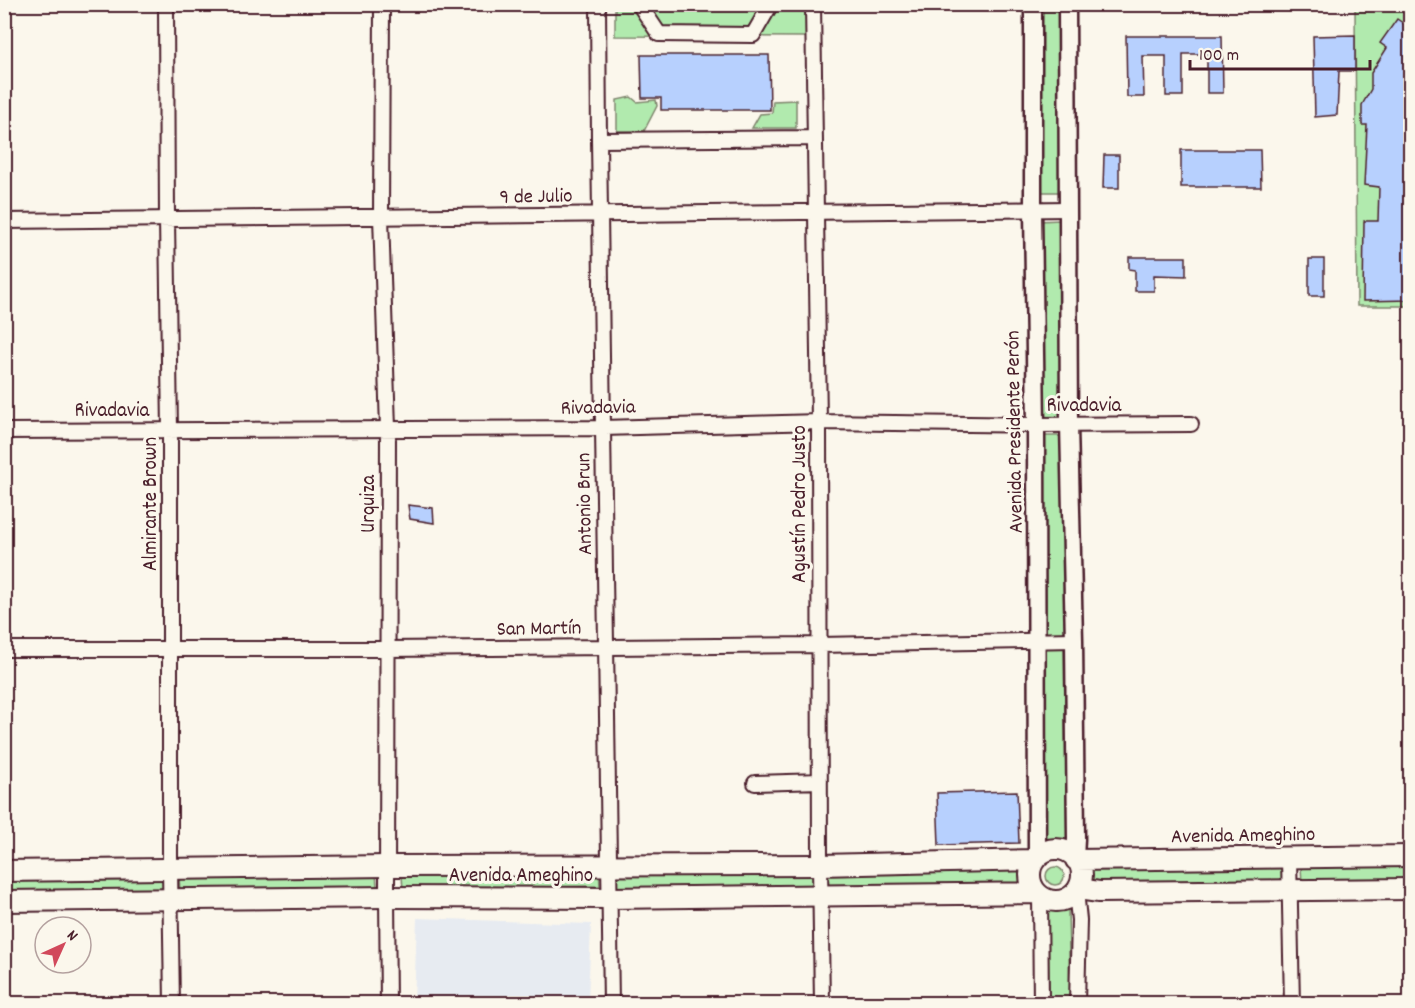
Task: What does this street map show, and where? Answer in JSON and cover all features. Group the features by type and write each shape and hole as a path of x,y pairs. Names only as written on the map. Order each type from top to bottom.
{"highway":[{"path":"1061,850 1076,859 1082,874 1081,883 1070,897 1062,901 1053,901 1044,898 1032,886 1031,870 1036,859 1045,852 1061,850"},
{"name":"Avenida Ameghino","path":"1076,859 1410,856"},
{"name":"Avenida Ameghino","path":"4,871 388,866 820,865 1036,859"},
{"path":"1077,890 1099,892 1410,889"},
{"name":"Avenida Ameghino","path":"4,901 1039,894"}],"main road":[{"name":"Avenida Presidente Perón","path":"1033,4 1036,859"},
{"path":"1067,4 1069,425 1076,859"}],"street":[{"name":"Almirante Brown","path":"166,4 172,1004"},
{"name":"Urquiza","path":"382,4 381,217 388,428 388,1004"},
{"name":"Antonio Brun","path":"598,4 611,1004"},
{"path":"639,4 660,34 753,35 771,4"},
{"name":"Agustín Pedro Justo","path":"813,4 819,423 822,1004"},
{"path":"599,140 814,138"},
{"name":"9 de Julio","path":"4,221 1068,209"},
{"name":"Rivadavia","path":"4,431 603,428 819,423 1191,424"},
{"name":"San Martín","path":"4,650 820,645 1074,640"},
{"path":"755,783 820,781"},
{"path":"1289,858 1292,1004"},
{"path":"1077,890 1079,920 1077,1004"},
{"path":"1039,894 1041,1004"}],"shaded area":[{"path":"417,918 591,924 588,1003 414,1003"}],"green space":[{"path":"615,5 806,5 806,37 615,36"},
{"path":"1355,5 1410,5 1410,306 1357,306"},
{"path":"1058,6 1060,192 1041,192 1039,7"},
{"path":"631,97 637,102 656,100 657,106 644,131 617,131 617,100"},
{"path":"796,100 796,128 752,128 760,114 772,113 773,101"},
{"path":"1060,220 1063,418 1042,419 1039,221"},
{"path":"1042,436 1063,436 1066,634 1045,634"},
{"path":"1043,648 1064,648 1067,846 1046,846"},
{"path":"1284,865 1284,881 1087,885 1087,870"},
{"path":"1410,865 1410,880 1302,883 1301,867"},
{"path":"1051,867 1059,867 1064,872 1062,883 1051,885 1046,880 1046,872"},
{"path":"599,870 600,886 403,890 402,875"},
{"path":"1025,870 1025,885 828,889 828,874"},
{"path":"376,872 377,887 180,892 179,876"},
{"path":"813,872 813,887 616,891 616,876"},
{"path":"166,875 166,890 5,893 4,878"},
{"path":"1068,908 1070,1003 1049,1003 1048,909"}],"building":[{"path":"1397,19 1410,28 1410,113 1407,118 1410,147 1404,147 1405,178 1410,178 1410,300 1363,301 1364,221 1378,221 1379,187 1364,185 1367,125 1362,125 1362,105 1371,89 1371,73 1387,48 1380,43"},
{"path":"1355,35 1355,71 1339,71 1337,115 1315,117 1313,36"},
{"path":"1126,36 1222,36 1223,93 1207,93 1207,54 1183,54 1183,96 1166,96 1166,56 1143,56 1144,97 1127,97"},
{"path":"641,55 769,55 770,110 661,110 661,98 642,98"},
{"path":"1181,150 1260,150 1261,187 1181,187"},
{"path":"1104,155 1119,155 1119,188 1103,188"},
{"path":"1129,257 1186,257 1186,276 1154,275 1154,291 1135,291 1135,270 1129,269"},
{"path":"1309,259 1324,259 1324,296 1309,296"},
{"path":"408,505 433,508 434,523 410,519"},
{"path":"1017,791 1019,843 939,845 937,793"}]}
